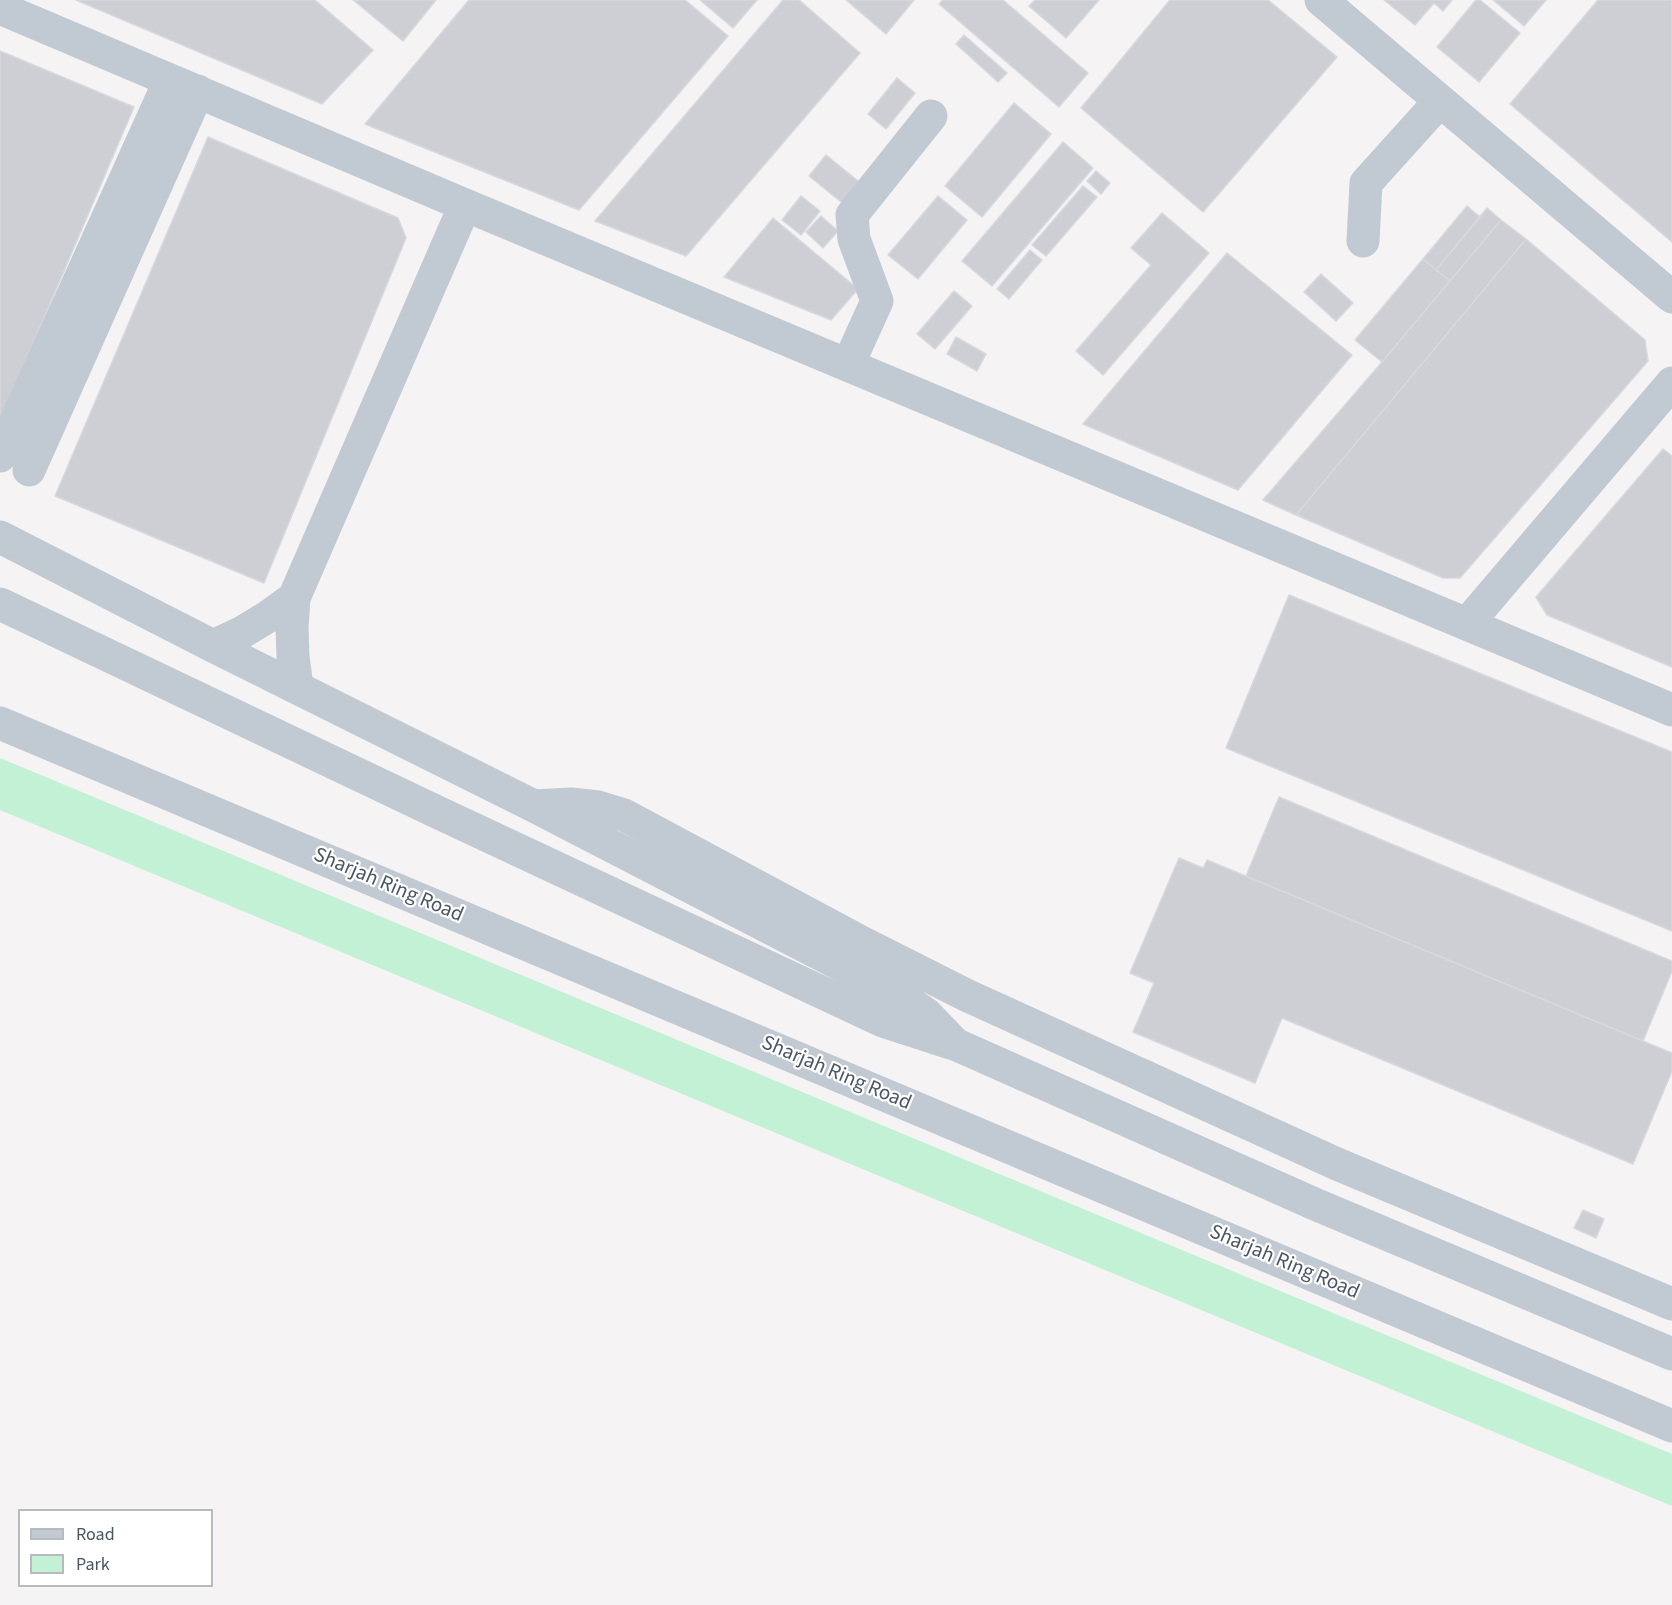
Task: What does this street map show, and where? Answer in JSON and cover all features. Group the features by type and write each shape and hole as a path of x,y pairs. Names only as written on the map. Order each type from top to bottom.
{"street":[{"path":"1321,0 1672,297"},
{"path":"0,8 1672,710"},
{"path":"0,456 184,85"},
{"path":"30,470 184,85"},
{"path":"1363,241 1366,183 1440,101"},
{"path":"848,365 877,302 854,239 852,215 931,116"},
{"path":"297,687 293,657 294,598 465,205"},
{"path":"1467,624 1672,383"},
{"path":"0,537 534,806 892,991 926,1014 957,1045"},
{"path":"213,646 242,633 294,598"},
{"path":"0,604 883,1021 957,1045 1317,1205 1672,1354"},
{"name":"Sharjah Ring Road","path":"0,723 1672,1426"},
{"path":"534,806 571,804 598,807 624,815 863,943 966,995 1337,1164 1672,1304"}],"green space":[{"path":"0,758 1672,1454 1672,1506 0,810"}],"building":[{"path":"76,0 315,0 373,50 322,104"},
{"path":"353,0 436,0 403,41"},
{"path":"469,0 685,0 728,36 579,210 365,124"},
{"path":"700,0 757,0 733,28"},
{"path":"783,0 799,0 860,53 686,256 595,221"},
{"path":"846,0 914,0 886,34"},
{"path":"943,0 1003,0 1088,73 1059,107 939,4"},
{"path":"1035,0 1099,0 1066,38 1029,6"},
{"path":"1170,0 1268,0 1337,57 1203,212 1081,108"},
{"path":"1384,0 1452,0 1443,11 1434,3 1415,25"},
{"path":"1476,0 1480,0 1520,33 1479,82 1437,47"},
{"path":"1493,0 1546,0 1524,26"},
{"path":"1598,0 1672,0 1672,242 1510,104"},
{"path":"964,35 1007,73 998,82 956,44"},
{"path":"0,51 134,107 0,421"},
{"path":"897,78 915,93 886,129 868,114"},
{"path":"1014,103 1051,134 982,217 945,186"},
{"path":"208,137 398,218 406,238 264,583 55,496"},
{"path":"1063,142 1093,168 992,286 962,261"},
{"path":"826,155 863,185 846,206 809,176"},
{"path":"1096,171 1110,183 1101,194 1087,181"},
{"path":"1083,186 1097,197 1046,256 1032,245"},
{"path":"801,196 820,211 801,235 782,220"},
{"path":"938,196 967,220 918,279 888,255"},
{"path":"1467,206 1480,217 1436,270 1423,259"},
{"path":"1487,208 1501,220 1450,281 1436,270"},
{"path":"1162,213 1209,253 1103,375 1076,351 1151,265 1131,248"},
{"path":"821,216 838,231 823,248 806,232"},
{"path":"773,218 858,289 831,320 724,277"},
{"path":"1501,220 1526,239 1296,515 1263,500 1382,362"},
{"path":"1526,239 1645,340 1648,361 1460,578 1443,578 1296,515"},
{"path":"1030,250 1042,260 1009,299 997,289"},
{"path":"1227,253 1352,355 1238,490 1083,424"},
{"path":"1423,259 1450,281 1382,362 1355,340"},
{"path":"1321,274 1353,303 1336,321 1304,292"},
{"path":"954,291 972,306 935,349 917,334"},
{"path":"956,337 986,354 977,371 947,354"},
{"path":"1663,449 1672,456 1672,667 1547,615 1536,597"},
{"path":"1289,595 1672,752 1672,931 1226,748"},
{"path":"1279,797 1672,961 1672,971 1643,1041 1246,876"},
{"path":"1179,858 1203,868 1207,860 1672,1053 1672,1071 1633,1164 1282,1018 1255,1083 1133,1032 1154,983 1130,973"},
{"path":"1583,1210 1604,1219 1596,1238 1574,1228"}]}
